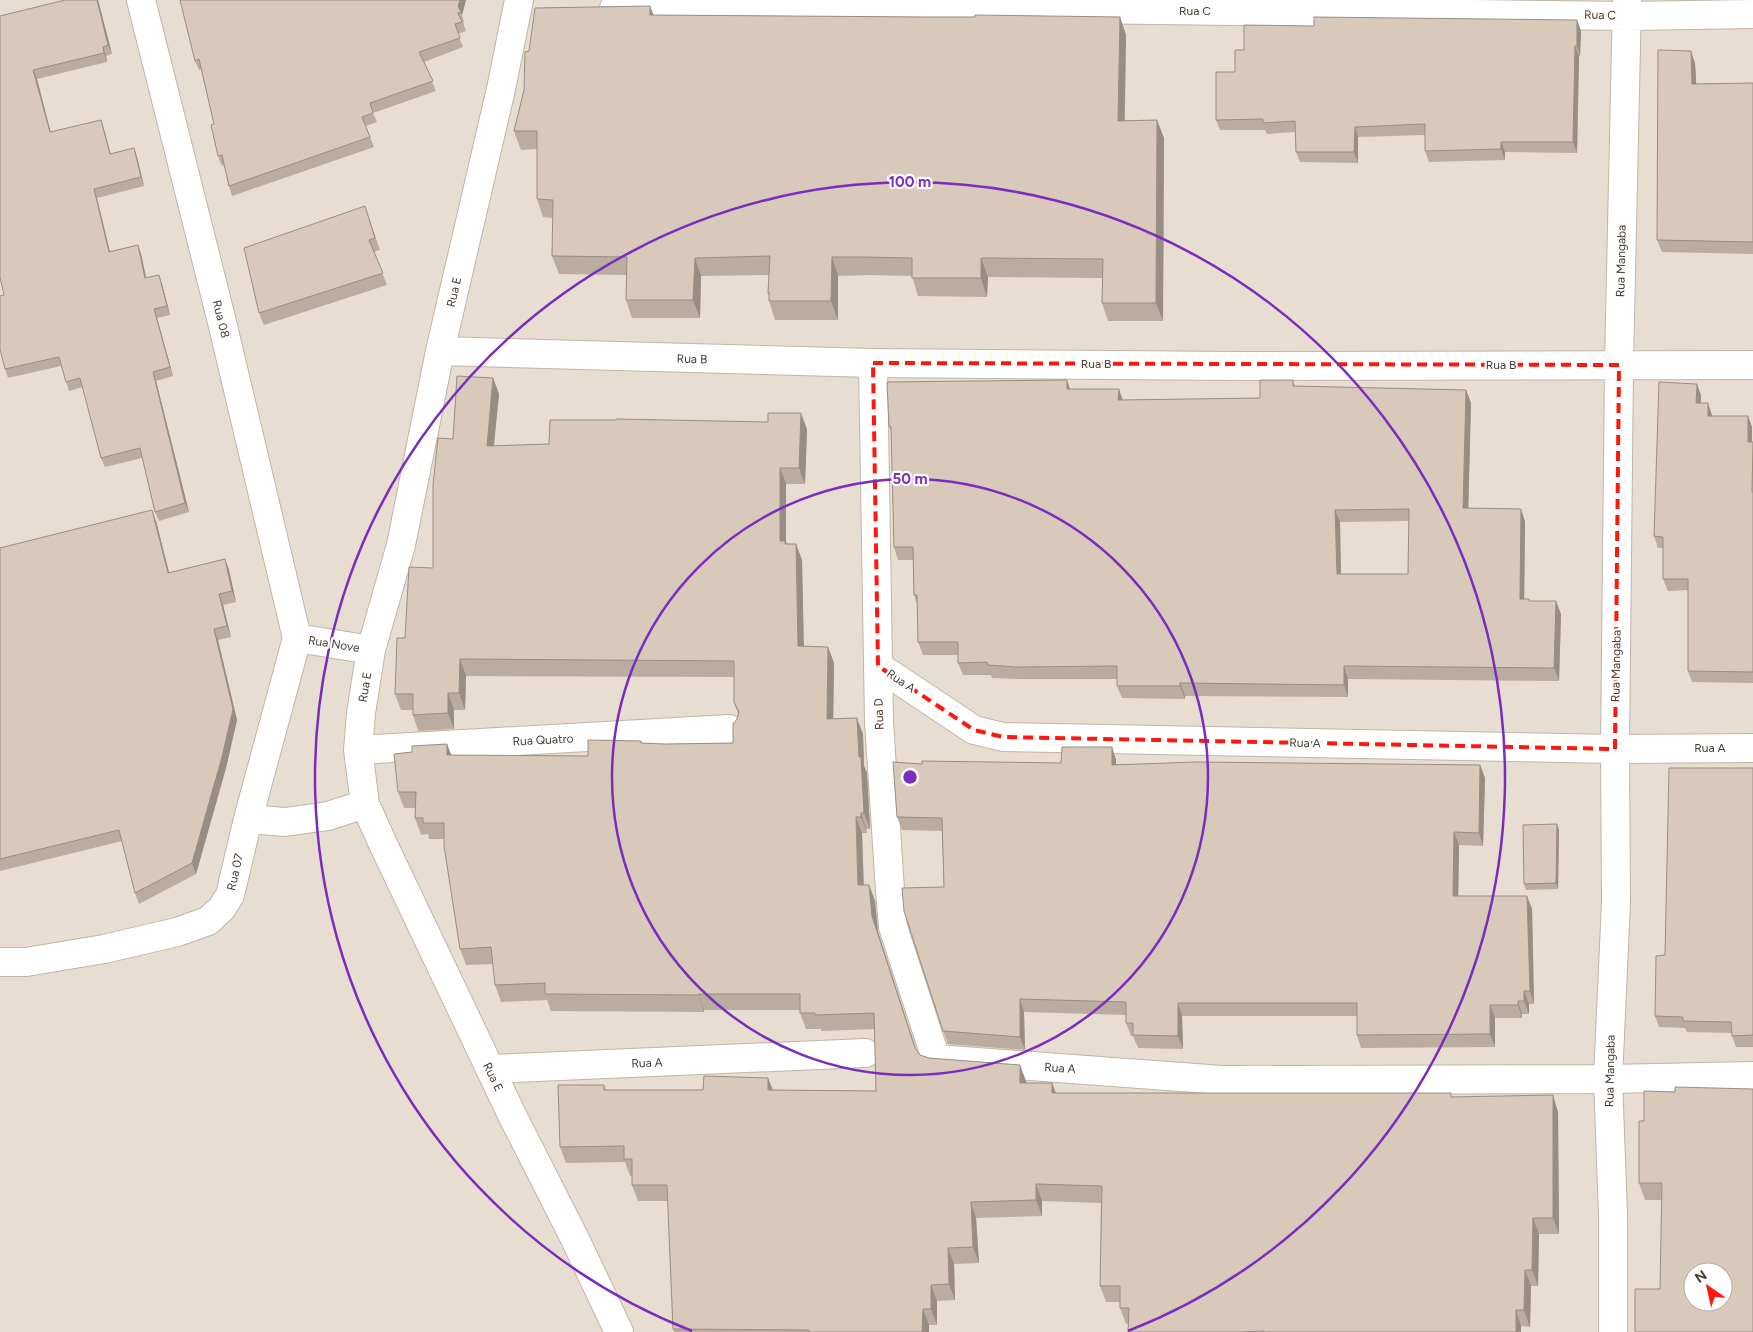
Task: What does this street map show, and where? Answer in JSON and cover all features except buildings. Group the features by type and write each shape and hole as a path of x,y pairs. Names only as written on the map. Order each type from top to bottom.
{"street":[{"name":"Rua 08","path":"141,0 221,318 297,638"},
{"name":"Rua C","path":"587,8 1077,5 1627,8 1753,14"},
{"name":"Rua E","path":"525,6 501,89 440,351 401,545 371,650 361,713 358,750 365,804 490,1069 574,1236 619,1332"},
{"name":"Rua Mangaba","path":"1612,1332 1613,1215 1608,1079 1616,902 1615,749 1619,365 1627,8"},
{"name":"Rua B","path":"440,351 873,363 1237,366 1753,365"},
{"name":"Rua D","path":"873,363 880,742 893,927 936,1059"},
{"name":"Rua Nove","path":"297,638 371,650"},
{"name":"Rua 07","path":"0,962 26,962 104,949 177,932 208,921 222,908 230,894 248,819 297,638"},
{"name":"Rua A","path":"878,666 974,730 1003,737 1615,749 1753,748"},
{"name":"Rua Quatro","path":"358,750 729,729"},
{"path":"248,819 285,822 328,816 365,804"},
{"name":"Rua A","path":"490,1069 865,1054"},
{"name":"Rua A","path":"936,1059 1222,1080 1608,1079 1753,1076"}],"highlighted area":[{"path":"873,363 1619,365 1615,749 1003,737 974,730 878,666"}],"shaded area":[{"path":"0,0 1753,0 1753,1332 0,1332"}]}
